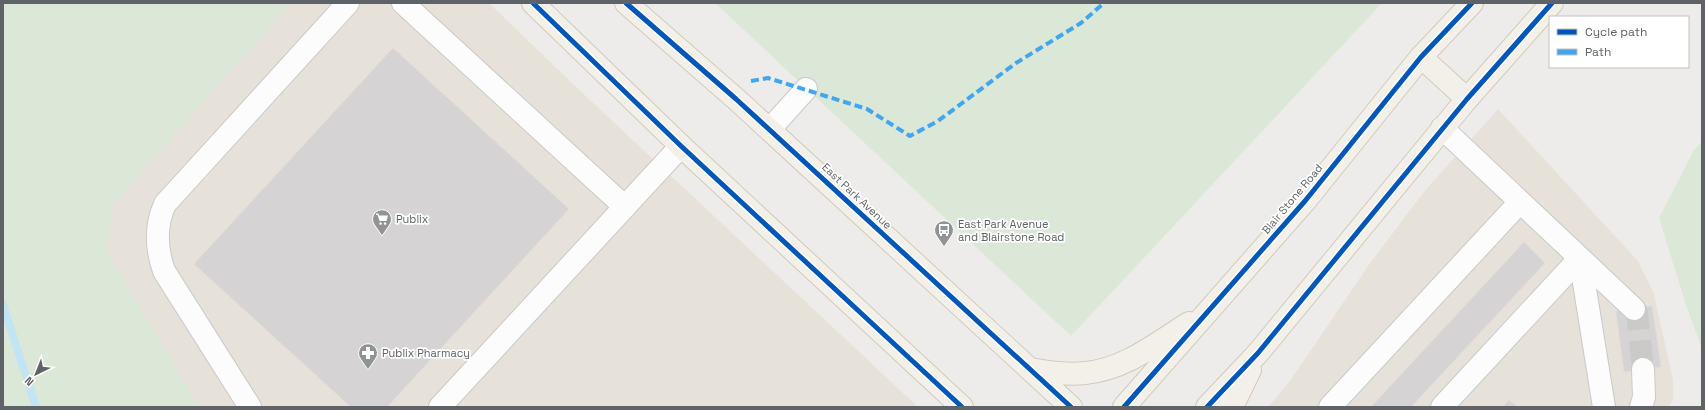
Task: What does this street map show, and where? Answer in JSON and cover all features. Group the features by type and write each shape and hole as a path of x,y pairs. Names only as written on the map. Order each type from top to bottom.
{"main road":[{"path":"533,3 681,146 962,407"},
{"name":"East Park Avenue","path":"626,3 770,129 1071,407"},
{"name":"Blair Stone Road","path":"1124,407 1305,201 1421,58 1472,3"},
{"path":"1207,407 1259,350 1442,128 1552,3"},
{"path":"1421,58 1467,99"},
{"path":"1030,369 1065,374 1104,370 1131,359 1209,311"},
{"path":"1232,407 1259,350"}],"lane":[{"path":"250,407 164,271 160,259 159,219 165,204 348,3"},
{"path":"403,3 625,207"},
{"path":"770,129 806,89"},
{"path":"1442,128 1634,309"},
{"path":"440,407 681,146"},
{"path":"1330,407 1520,202"},
{"path":"1442,407 1580,258"},
{"path":"1580,258 1604,407"},
{"path":"1641,407 1644,397 1643,369"}],"shaded area":[{"path":"291,3 489,3 575,86 918,407 199,407 106,251 114,202"},
{"path":"1498,109 1638,261 1654,294 1673,380 1673,400 1669,407 1268,407 1290,381 1368,266 1423,193"}],"green space":[{"path":"3,3 291,3 114,202 106,251 199,407 3,407"},
{"path":"715,3 1382,3 1071,336"},
{"path":"1702,141 1702,349 1687,308 1659,218 1694,150"}],"building":[{"name":"Publix","path":"393,48 569,209 387,407 351,407 194,264"},
{"path":"1524,242 1545,263 1411,407 1371,407"},
{"path":"1652,306 1661,367 1624,372 1616,311"},
{"path":"1509,400 1517,407 1503,407"}],"waterway":[{"path":"3,305 36,407"}],"tunnel":[{"path":"1634,309 1637,312 1643,369"}],"marked path":[{"path":"751,81 768,78 867,109 910,136 938,121 1016,63 1081,23 1104,3"}],"cycle path":[{"path":"533,3 681,146 962,407"},
{"path":"626,3 736,99 1071,407"},
{"path":"1124,407 1305,201 1421,57 1472,3"},
{"path":"1207,407 1258,353 1467,99 1552,3"}],"place":[{"name":"Publix","path":"382,236"},
{"name":"East Park Avenue and Blairstone Road","path":"944,247"},
{"name":"Publix Pharmacy","path":"368,370"}]}
